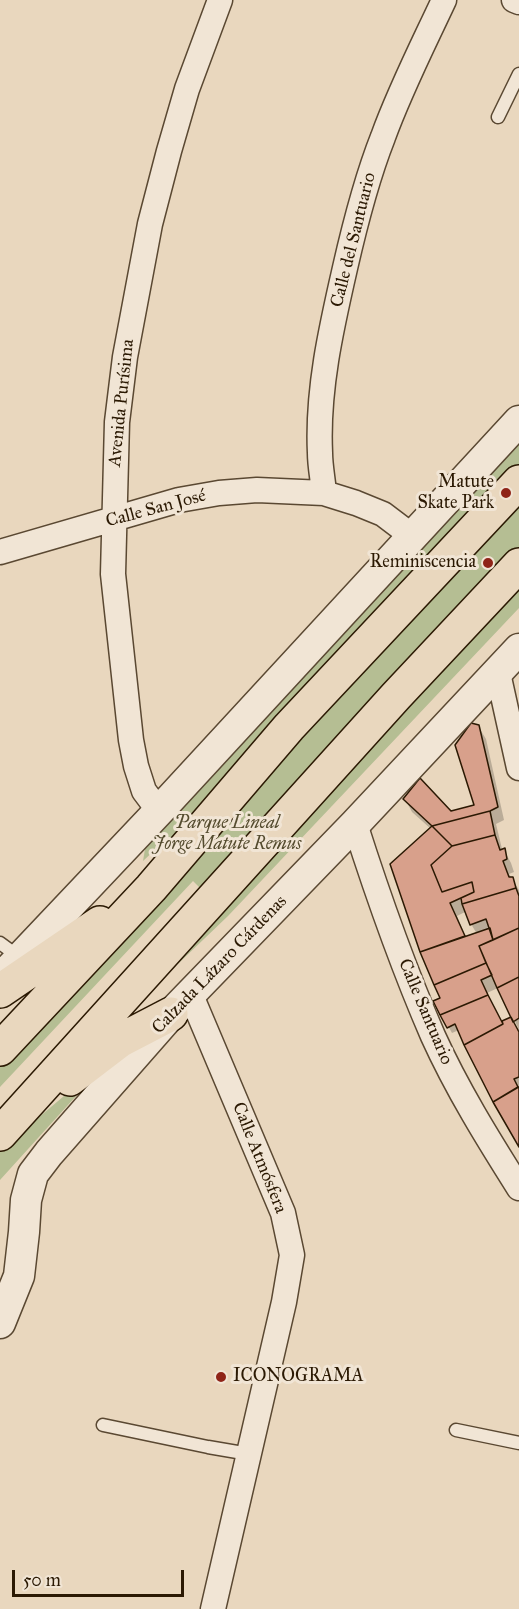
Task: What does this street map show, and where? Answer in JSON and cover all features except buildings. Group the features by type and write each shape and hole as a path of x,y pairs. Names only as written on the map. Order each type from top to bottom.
{"highway":[{"path":"0,1049 151,888 289,727 519,482"},
{"path":"1,1133 333,765 519,565"},
{"path":"0,991 151,888"},
{"path":"1,1133 121,1040 180,1004"}],"street":[{"name":"Avenida Purísima","path":"159,811 144,791 136,766 131,740 113,574 117,422 125,357 150,224 187,89 220,0"},
{"name":"Calle del Santuario","path":"324,494 320,454 324,375 354,231 382,139 444,0"},
{"path":"513,0 519,2"},
{"path":"7,960 159,811 519,421"},
{"name":"Calle San José","path":"0,552 179,500 219,493 257,490 324,494 356,503 383,514 412,536"},
{"name":"Calzada Lázaro Cárdenas","path":"0,1323 19,1276 26,1200 33,1174 49,1153 180,1004 355,824 519,649"},
{"path":"498,673 519,768"},
{"name":"Calle Santuario","path":"355,824 374,883 434,1037 466,1100 519,1188"},
{"name":"Calle Atmósfera","path":"180,1004 283,1213 292,1255 284,1302 213,1609"}],"lane":[{"path":"498,117 519,74"},
{"path":"103,1425 208,1448 249,1454"},
{"path":"456,1430 519,1443"}],"green space":[{"name":"Parque Lineal Jorge Matute Remus","path":"519,443 519,608 228,916 66,1071 217,905 193,881 0,1087 0,1065 181,871 158,847 143,861 147,837"},
{"path":"115,1053 0,1180 0,1150"}],"place":[{"name":"Matute Skate Park","path":"506,493"},
{"name":"Reminiscencia","path":"488,563"},
{"name":"ICONOGRAMA","path":"221,1377"}]}
